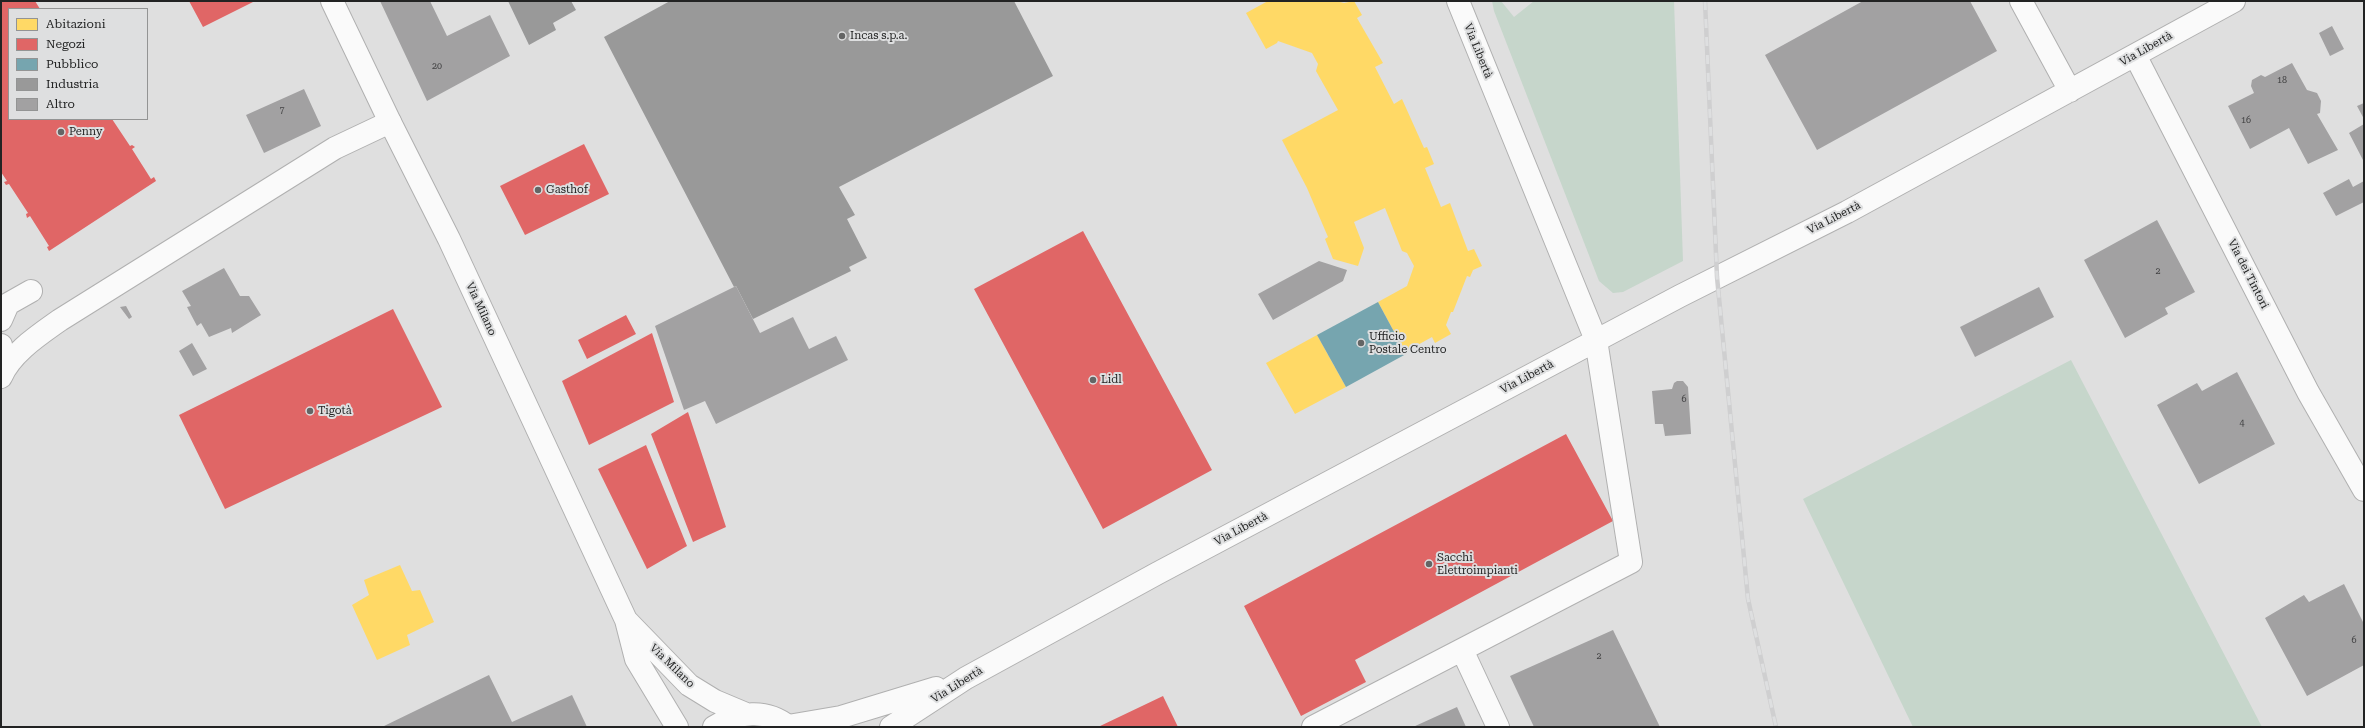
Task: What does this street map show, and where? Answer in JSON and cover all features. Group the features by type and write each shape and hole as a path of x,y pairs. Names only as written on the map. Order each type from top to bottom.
{"street":[{"name":"Via Milano","path":"332,1 390,122 449,239 626,620 636,659 677,727"},
{"path":"2021,1 2070,91"},
{"name":"Via Libertà","path":"1314,727 1462,652 1631,562 1596,340 1461,3"},
{"name":"Via Libertà","path":"890,727 966,678 1158,573 1596,340 1847,212 2070,91 2225,3"},
{"name":"Via dei Tintori","path":"2135,55 2308,392 2364,490"},
{"path":"3,373 31,342 60,320 335,148 390,122"},
{"path":"1,320 8,304 31,291"},
{"path":"1,345 3,373"},
{"name":"Via Milano","path":"626,620 688,685 746,714 775,718 789,726"},
{"path":"1462,652 1498,727"},
{"path":"789,726 856,713 900,701 966,678"},
{"name":"Via Milano","path":"714,727 728,718 746,714"}],"green space":[{"path":"1492,1 1501,1 1514,17 1534,1 1674,1 1683,261 1623,292 1613,293 1599,281 1494,11"},
{"path":"2071,360 2262,727 1913,727 1803,499"}],"building: Abitazioni":[{"path":"1268,1 1336,1 1344,3 1354,1 1362,15 1357,18 1383,63 1375,67 1394,104 1402,99 1424,148 1427,147 1434,164 1425,168 1441,207 1450,203 1468,251 1474,249 1482,266 1473,270 1470,277 1467,276 1453,312 1451,312 1446,325 1451,334 1435,343 1432,337 1405,352 1378,302 1407,286 1414,266 1407,253 1402,251 1385,208 1354,222 1364,248 1358,266 1333,259 1325,239 1328,237 1307,188 1282,140 1338,110 1316,71 1318,64 1312,53 1278,41 1266,49 1246,13"},
{"path":"1317,335 1346,387 1295,414 1266,363"},
{"path":"400,565 412,591 420,590 434,622 407,635 410,645 377,660 352,605 369,595 364,580"}],"building: Negozi":[{"name":"Penny","path":"1,1 35,1 39,8 8,8 8,120 113,120 130,146 132,145 135,147 132,149 151,179 154,177 156,181 49,251 47,247 49,246 30,216 27,218 26,214 28,213 9,184 6,185 4,182 7,181 1,172"},
{"path":"189,1 255,1 203,27"},
{"path":"584,144 609,194 525,235 500,186"},
{"name":"Lidl","path":"1083,231 1212,470 1103,529 974,289"},
{"name":"Tigotà","path":"393,309 442,407 225,509 179,415"},
{"path":"626,315 636,334 587,359 578,340"},
{"path":"652,333 674,402 589,445 562,381"},
{"path":"688,412 726,527 693,542 651,434"},
{"name":"Sacchi Elettroimpianti","path":"1566,434 1613,521 1355,660 1366,682 1301,716 1244,606"},
{"path":"646,445 687,546 647,569 598,469"},
{"path":"1163,696 1178,727 1098,727"}],"building: Pubblico":[{"name":"Ufficio Postale Centro","path":"1378,302 1406,354 1346,387 1317,335"}],"building: Industria":[{"path":"508,1 571,1 576,10 553,23 556,30 529,45"},
{"path":"670,1 1014,1 1053,76 839,187 855,215 847,219 867,258 849,267 851,271 753,319 736,286 734,287 604,37"}],"building: Altro":[{"path":"380,1 430,1 447,36 490,15 510,56 427,101"},
{"path":"1863,1 1970,1 1997,51 1817,150 1765,55"},
{"path":"2332,26 2344,49 2330,56 2319,33"},
{"path":"2292,63 2307,90 2317,93 2321,101 2320,113 2317,114 2338,150 2308,164 2289,128 2250,149 2228,106 2254,93 2251,86 2252,80 2261,75 2265,77"},
{"path":"304,89 321,126 264,153 246,115"},
{"path":"2364,103 2364,119 2357,106"},
{"path":"2364,124 2364,162 2349,133"},
{"path":"2349,179 2353,187 2364,181 2364,202 2336,216 2323,193"},
{"path":"2157,220 2195,292 2165,308 2168,314 2125,338 2084,260"},
{"path":"1319,261 1347,270 1343,281 1273,320 1258,294"},
{"path":"224,268 240,296 249,296 261,315 232,333 231,328 209,337 201,323 197,326 187,307 191,306 182,291"},
{"path":"736,286 760,333 793,317 809,349 836,336 848,360 716,424 705,401 684,410 655,326"},
{"path":"2039,287 2054,317 1975,357 1960,327"},
{"path":"126,306 132,317 129,319 120,307"},
{"path":"192,343 207,369 193,376 179,351"},
{"path":"2237,372 2275,444 2199,484 2157,405 2197,383 2202,391"},
{"path":"1677,381 1683,381 1688,387 1691,434 1665,436 1663,424 1655,424 1652,391 1672,389 1674,383"},
{"path":"2344,584 2364,624 2364,665 2307,696 2265,618 2304,595 2309,602"},
{"path":"1613,630 1660,727 1534,727 1510,676"},
{"path":"489,675 512,722 572,695 587,727 382,727"},
{"path":"1457,707 1466,727 1413,727"}],"railway":[{"path":"1705,1 1717,277 1748,599 1776,727"}],"place":[{"name":"Incas s.p.a.","path":"842,36"},
{"name":"Penny","path":"61,132"},
{"name":"Gasthof","path":"538,190"},
{"name":"Ufficio Postale Centro","path":"1361,343"},
{"name":"Lidl","path":"1093,380"},
{"name":"Tigotà","path":"310,411"},
{"name":"Sacchi Elettroimpianti","path":"1429,564"}]}
